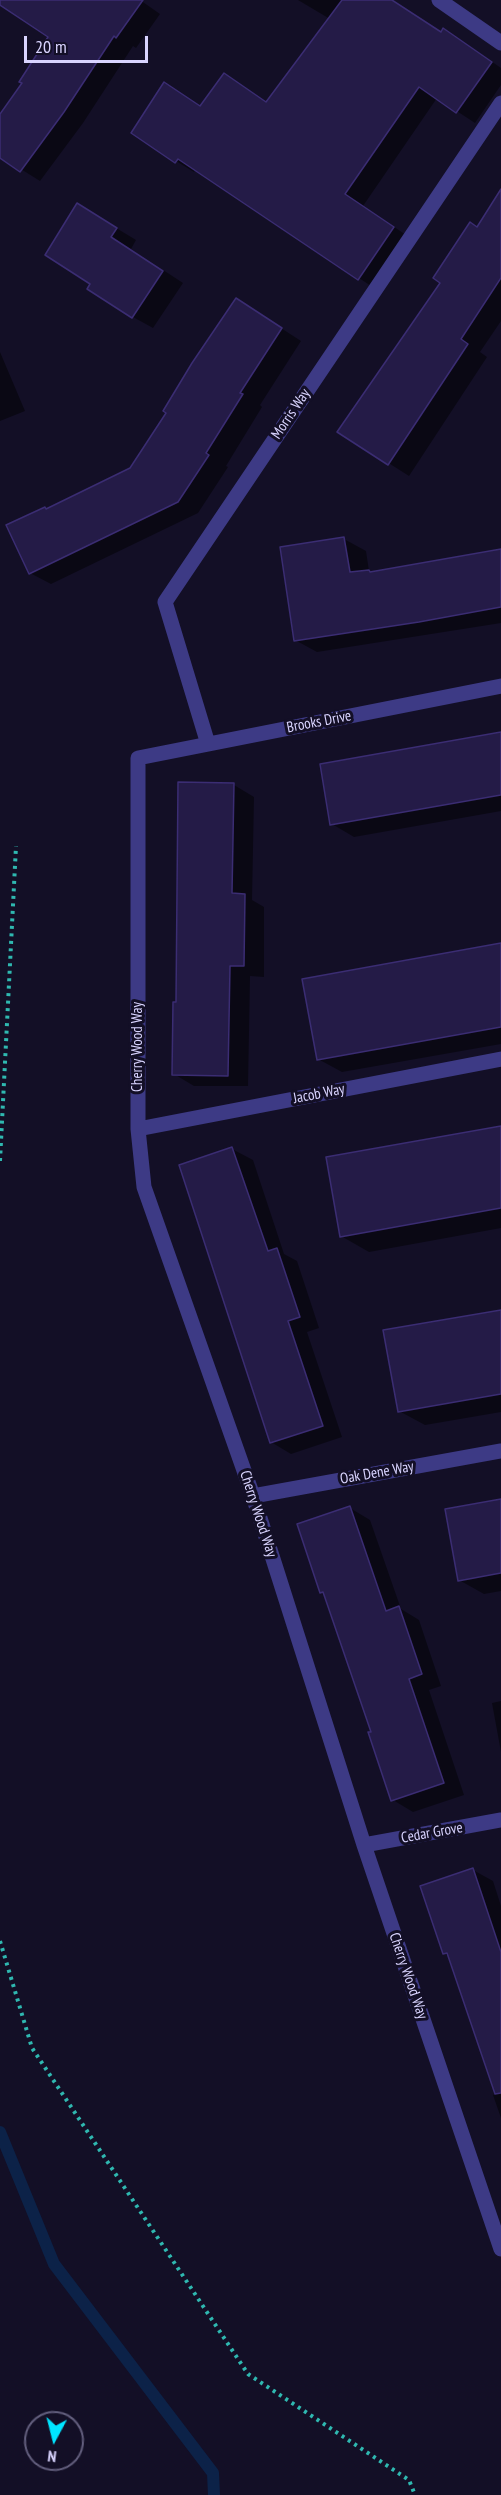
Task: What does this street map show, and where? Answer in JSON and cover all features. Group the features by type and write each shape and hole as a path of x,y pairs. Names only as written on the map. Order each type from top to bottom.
{"street":[{"path":"439,0 501,43"},
{"name":"Morris Way","path":"208,744 165,602 501,103"},
{"name":"Brooks Drive","path":"138,758 501,686"},
{"name":"Cherry Wood Way","path":"138,758 138,1129 144,1187 253,1496 364,1845 494,2208 501,2250"},
{"name":"Jacob Way","path":"138,1129 501,1059"},
{"name":"Oak Dene Way","path":"253,1496 501,1451"},
{"name":"Cedar Grove","path":"364,1845 501,1820"}],"path":[{"path":"0,1161 16,846"},
{"path":"0,1941 32,2048 248,2374 409,2480 415,2495"}],"building":[{"path":"0,0 143,0 116,38 114,36 64,112 20,172 0,158 0,114 22,83 19,82 48,37 0,5"},
{"path":"342,0 392,0 441,32 443,28 492,62 456,113 419,87 345,194 394,227 358,280 178,159 175,163 131,133 164,82 200,106 224,73 266,102"},
{"path":"501,189 501,278 461,339 468,344 388,465 337,432 440,283 433,278 470,222 477,227"},
{"path":"77,203 117,228 111,237 163,271 132,318 87,289 90,284 45,255"},
{"path":"236,298 282,328 240,393 243,394 206,453 209,455 178,502 29,574 6,525 45,507 46,509 130,468 166,413 163,411 192,363"},
{"path":"344,537 350,572 369,570 370,572 501,549 501,607 294,641 280,547"},
{"path":"501,732 501,795 330,825 320,764"},
{"path":"178,782 234,783 232,893 245,894 244,966 230,966 228,1076 172,1075 173,1002 176,1002"},
{"path":"501,943 501,1027 317,1060 302,979"},
{"path":"501,1126 501,1208 340,1237 326,1157"},
{"path":"232,1147 268,1251 277,1248 300,1317 288,1321 323,1426 270,1443 179,1165"},
{"path":"501,1310 501,1394 398,1412 383,1330"},
{"path":"501,1499 501,1573 458,1581 445,1509"},
{"path":"350,1506 386,1611 399,1606 422,1674 409,1679 444,1783 391,1801 368,1732 371,1732 297,1524"},
{"path":"473,1868 501,1952 501,2093 495,2094 447,1953 443,1954 420,1886"}],"waterway":[{"path":"0,2132 54,2264 213,2473 214,2495"}]}
